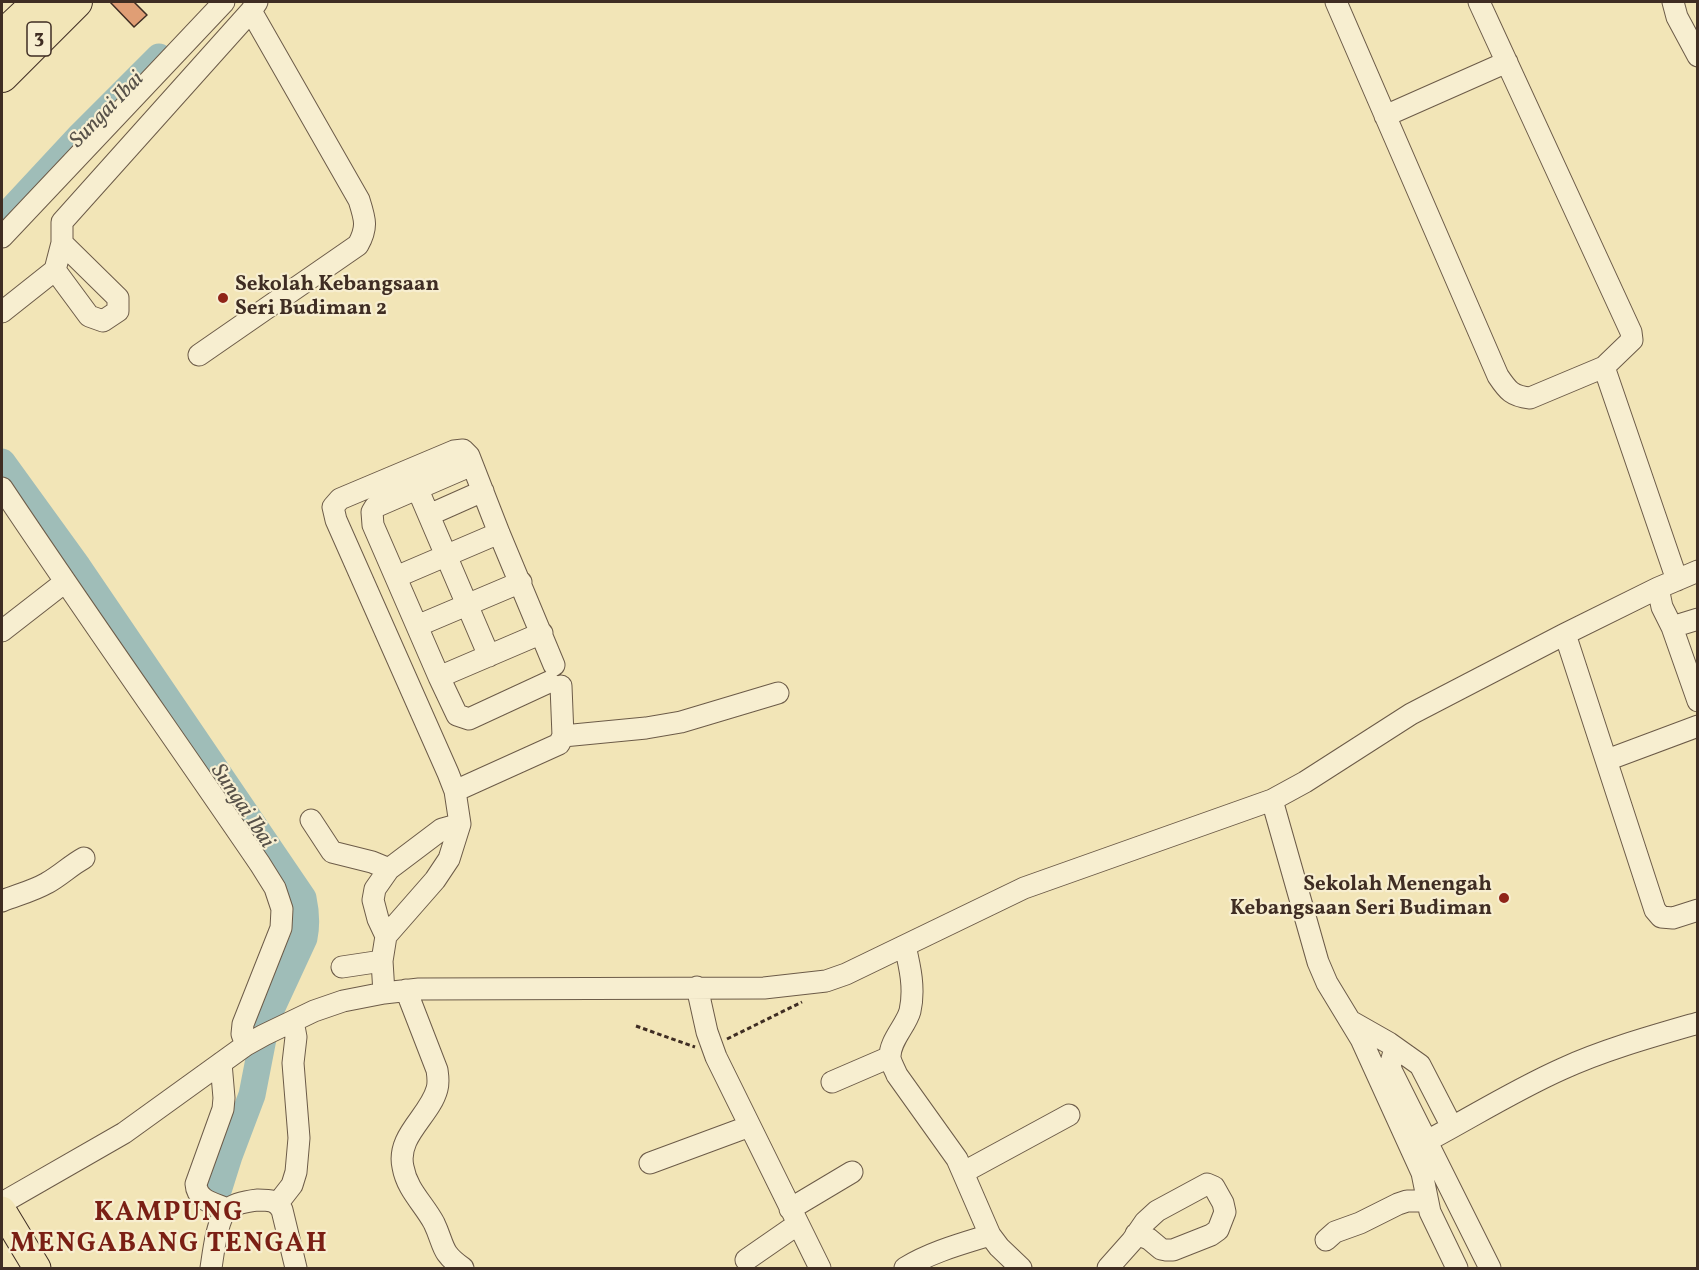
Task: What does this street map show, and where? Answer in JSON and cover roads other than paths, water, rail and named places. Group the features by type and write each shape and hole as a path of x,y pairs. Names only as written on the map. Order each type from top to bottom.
{"highway":[{"name":"3","path":"2,38 39,2"},
{"name":"3","path":"2,76 76,2"}],"main road":[{"path":"2,1210 37,1269"}],"street":[{"path":"2,237 224,2"},
{"path":"1336,2 1498,376 1507,390 1518,396 1530,398 1604,368 1632,340 1631,332 1479,2"},
{"path":"1672,2 1698,56"},
{"path":"2,312 55,270 63,243 62,222 254,6 359,200 365,218 364,233 358,245 199,355"},
{"path":"1385,116 1507,62"},
{"path":"55,270 89,316 103,321 118,311 118,298 63,243"},
{"path":"1604,368 1667,584 1662,607 1672,627 1698,701"},
{"path":"455,791 559,744 563,736 555,678 542,633 469,456 463,450 454,450 375,507 372,512 373,525 439,677 458,715 469,719 555,678"},
{"path":"413,479 489,656"},
{"path":"384,993 381,961 386,936 435,880 449,859 460,824 455,791 448,773 336,520 333,507 340,499 413,479"},
{"path":"2,488 153,706 275,888 282,909 281,928 243,1024 242,1034 246,1045"},
{"path":"429,515 483,491"},
{"path":"396,577 499,533"},
{"path":"2,1203 124,1133 246,1045 314,1011 343,1001 406,990 764,988 826,981 846,974 1024,888 1272,800 1305,782 1411,714 1565,634 1698,571"},
{"path":"2,631 65,582"},
{"path":"417,626 521,582"},
{"path":"1672,627 1698,619"},
{"path":"439,677 542,633"},
{"path":"1565,634 1655,910 1661,917 1673,918 1698,910"},
{"path":"563,736 646,728 681,722 778,693"},
{"path":"1607,760 1698,726"},
{"path":"1272,800 1318,962 1327,983 1352,1022 1387,1062 1490,1269"},
{"path":"311,820 332,852 372,862 389,869"},
{"path":"386,936 373,900 375,889 389,869 442,829 460,824"},
{"path":"2,901 44,885 84,858"},
{"path":"905,946 912,984 909,1011 890,1057 897,1075 939,1132 964,1172 990,1235 1021,1269"},
{"path":"342,967 381,961"},
{"path":"698,987 706,1032 712,1046 820,1269"},
{"path":"406,990 437,1070 439,1082 434,1098 404,1146 402,1165 409,1186 434,1223 444,1250 463,1269"},
{"path":"278,1203 294,1179 299,1138 293,1063 296,1037 293,1021"},
{"path":"1352,1022 1389,1043 1387,1062 1422,1173 1430,1212 1457,1269"},
{"path":"1427,1141 1561,1069 1593,1056 1698,1023"},
{"path":"832,1082 890,1057"},
{"path":"1387,1062 1420,1065 1452,1127"},
{"path":"221,1063 223,1109 196,1184 200,1197 227,1209"},
{"path":"964,1172 1068,1115"},
{"path":"650,1163 750,1126"},
{"path":"746,1260 794,1216 852,1172"},
{"path":"211,1269 219,1227 227,1209 252,1201 271,1200 278,1203 282,1210 296,1269"},
{"path":"1326,1240 1335,1232 1360,1223 1398,1204 1407,1201 1427,1201"},
{"path":"1108,1269 1136,1234"},
{"path":"905,1269 923,1257 990,1235"}],"waterway":[{"name":"Sungai Ibai","path":"2,220 81,135 159,57"},
{"name":"Sungai Ibai","path":"2,462 78,567 303,898 306,918 304,938 267,1018 252,1095 218,1191"}],"place":[{"name":"Sekolah Kebangsaan Seri Budiman 2","path":"223,298"},
{"name":"Sekolah Menengah Kebangsaan Seri Budiman","path":"1504,898"}],"district":[{"name":"KAMPUNG MENGABANG TENGAH","path":"169,1230"}]}
